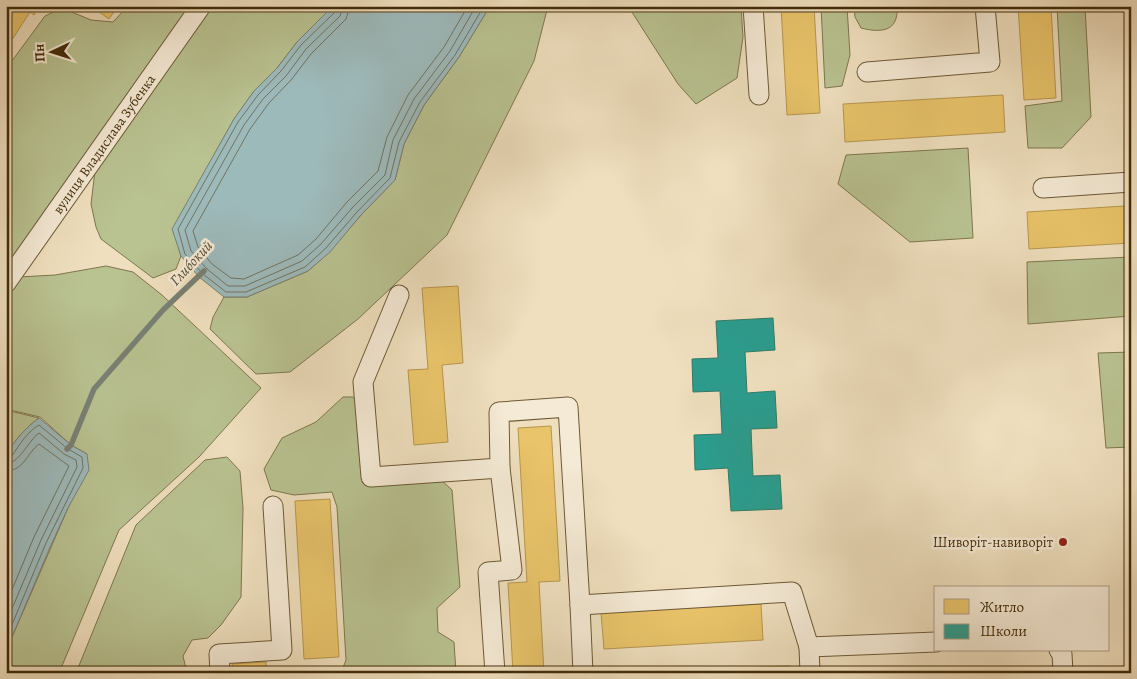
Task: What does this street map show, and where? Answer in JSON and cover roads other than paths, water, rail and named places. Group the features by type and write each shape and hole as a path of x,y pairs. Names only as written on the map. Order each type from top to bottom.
{"street":[{"name":"вулиця Владислава Зубенка","path":"6,283 201,6"},
{"path":"752,6 759,95"},
{"path":"867,72 990,62 985,6"},
{"path":"1043,188 1131,182"},
{"path":"399,295 363,382 371,476 500,468"},
{"path":"495,673 488,572 512,570 500,468 499,412 568,407 583,673"},
{"path":"220,673 218,654 282,650 273,506"},
{"path":"580,605 792,592 809,647 810,673"},
{"path":"809,647 934,642"},
{"path":"1060,652 1063,673"}],"water":[{"path":"333,6 490,6 459,57 424,105 404,144 395,180 361,215 330,252 308,271 247,297 224,297 199,277 181,256 172,229 234,119 254,91 277,68 297,42"},
{"path":"39,418 71,445 87,454 89,470 68,508 51,545 6,651 6,456 20,435"}],"waterway":[{"name":"Глибокий","path":"67,449 71,445 94,389 163,310 204,271"}],"place":[{"name":"Шиворіт-навиворіт","path":"1063,542"}]}
